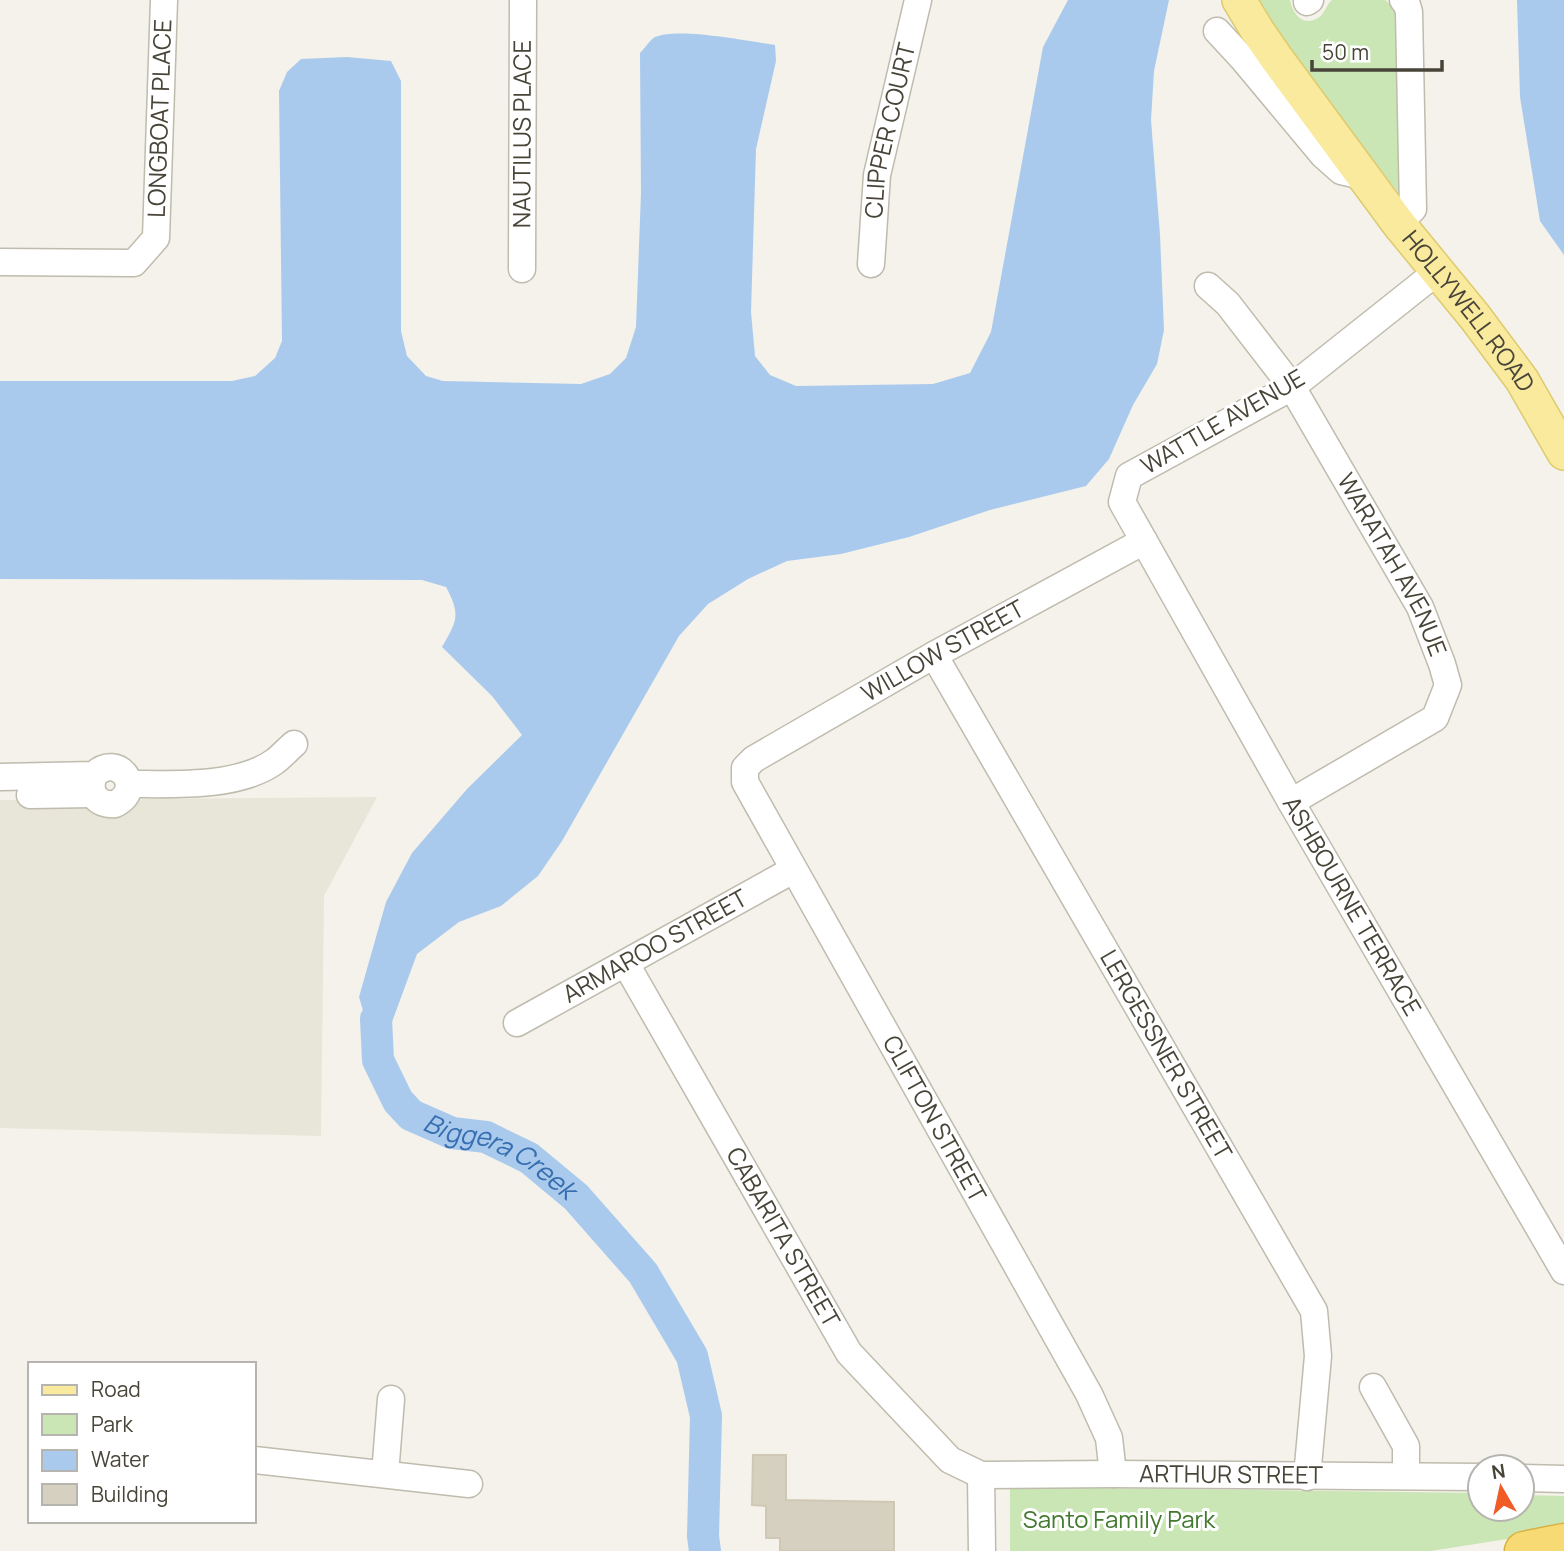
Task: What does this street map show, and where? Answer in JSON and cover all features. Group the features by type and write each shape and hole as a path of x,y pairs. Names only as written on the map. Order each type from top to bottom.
{"highway":[{"path":"1524,1551 1564,1543"}],"main road":[{"name":"HOLLYWELL ROAD","path":"1239,0 1256,30 1398,223 1522,380 1564,453"}],"street":[{"name":"LONGBOAT PLACE","path":"0,262 134,263 156,238 164,0"},
{"name":"NAUTILUS PLACE","path":"522,268 523,0"},
{"name":"CLIPPER COURT","path":"871,264 877,175 918,0"},
{"path":"1398,223 1413,209 1409,12 1403,0"},
{"path":"1217,30 1323,155 1341,171 1363,176"},
{"name":"WATTLE AVENUE","path":"1144,541 1122,502 1129,477 1292,387 1438,271"},
{"name":"WARATAH AVENUE","path":"1208,286 1228,304 1292,387 1420,607 1448,685 1435,718 1291,802"},
{"name":"WILLOW STREET","path":"745,768 754,759 934,655 1144,541"},
{"name":"ASHBOURNE TERRACE","path":"1144,541 1291,802 1564,1271"},
{"name":"LERGESSNER STREET","path":"934,655 1314,1311 1318,1356 1307,1477"},
{"path":"94,785 105,768 118,768 129,784 190,784 246,776 273,763 294,744"},
{"name":"CLIFTON STREET","path":"745,768 745,782 793,870 1089,1394 1109,1438 1113,1474"},
{"path":"0,777 94,785"},
{"path":"0,795 94,785"},
{"name":"ARMAROO STREET","path":"517,1023 793,870"},
{"name":"CABARITA STREET","path":"626,964 849,1353 950,1460 981,1475"},
{"path":"1373,1387 1406,1446 1406,1476"},
{"path":"385,1474 391,1399"},
{"path":"256,1460 469,1484"},
{"path":"981,1475 982,1551"},
{"name":"ARTHUR STREET","path":"981,1475 1466,1477"},
{"path":"1536,1478 1564,1479"}],"shaded area":[{"path":"377,797 324,896 321,1136 0,1128 0,800"}],"green space":[{"path":"1257,0 1290,0 1299,18 1307,21 1320,16 1332,0 1385,0 1394,7 1399,26 1401,196 1295,59"},
{"name":"Santo Family Park","path":"1010,1487 1466,1493 1466,1523 1536,1523 1536,1495 1564,1496 1564,1530 1431,1551 1010,1551"}],"water":[{"path":"1068,0 1169,0 1154,71 1151,120 1164,330 1157,364 1133,405 1109,459 1086,486 990,510 909,537 841,554 787,561 748,579 708,604 679,636 562,841 538,876 501,906 459,922 417,954 378,1060 359,997 386,902 412,853 467,789 522,735 492,696 442,647 455,618 454,605 446,587 422,580 0,579 0,381 232,381 255,376 275,358 282,341 279,91 287,72 301,59 347,57 391,61 401,81 401,331 407,356 426,376 443,381 581,384 610,374 626,358 636,327 641,193 640,53 655,37 680,33 775,45 776,61 756,149 751,312 755,356 770,375 796,386 933,384 970,373 991,332 1043,47"},
{"path":"1517,0 1564,0 1564,255 1540,221 1520,97"}],"building":[{"path":"753,1455 786,1455 786,1500 894,1502 894,1551 780,1551 780,1538 766,1538 766,1506 752,1505"}],"waterway":[{"name":"Biggera Creek","path":"376,1019 378,1060 398,1101 411,1115 452,1133 486,1137 529,1158 576,1197 643,1273 692,1356 706,1416 703,1536 705,1551"}]}
